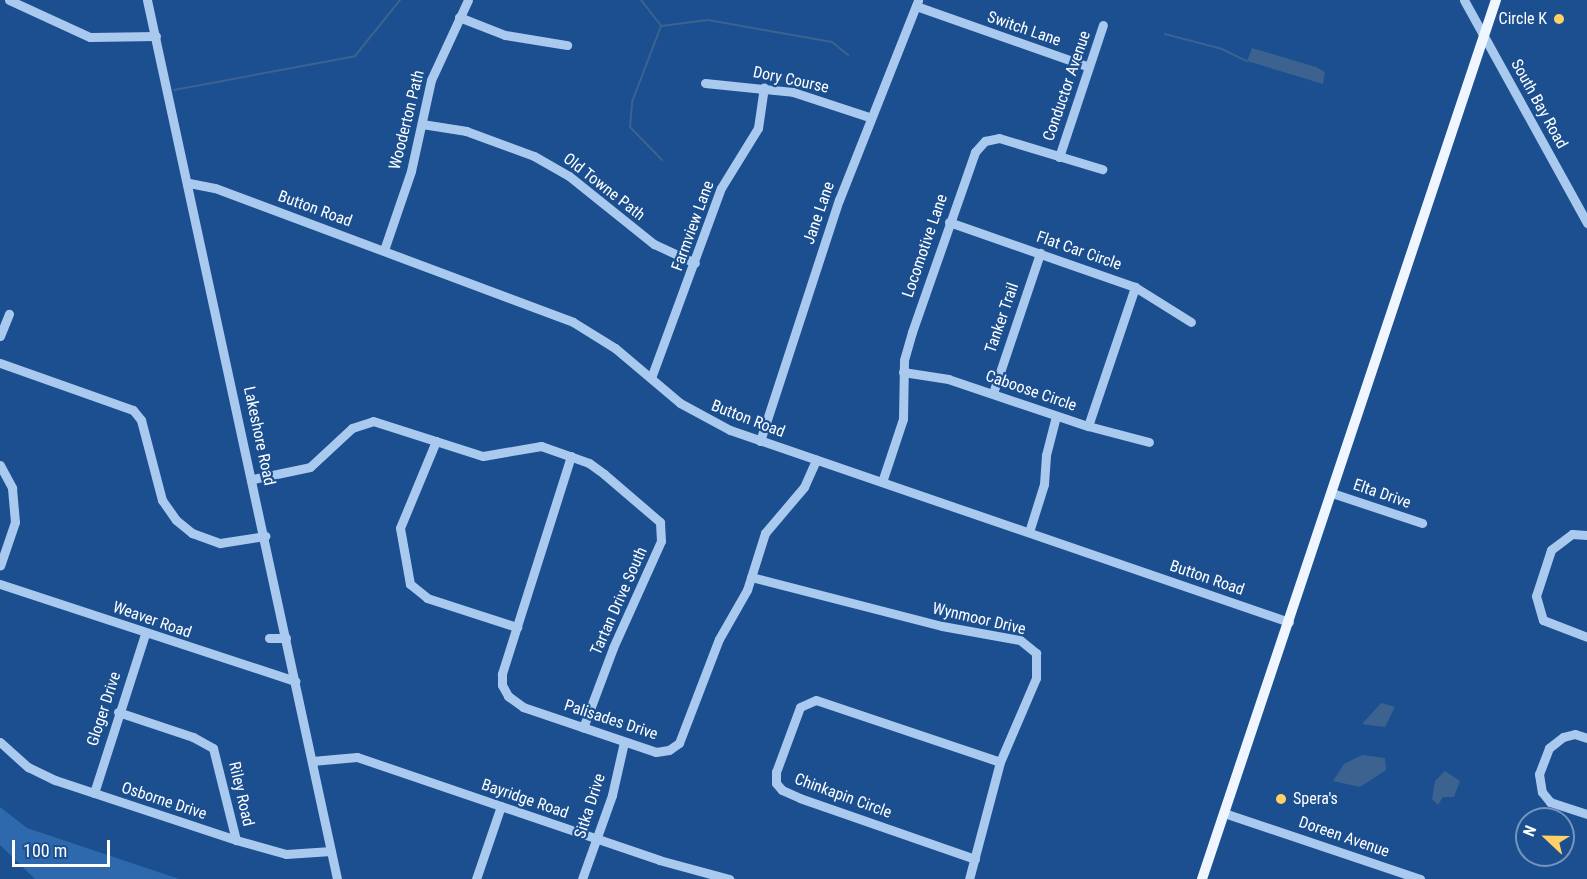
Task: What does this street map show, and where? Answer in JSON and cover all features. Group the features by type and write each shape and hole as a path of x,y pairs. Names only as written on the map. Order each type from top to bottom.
{"main road":[{"path":"1202,879 1496,0"}],"street":[{"path":"9,0 90,37 156,36"},
{"name":"Lakeshore Road","path":"147,0 253,479 337,879"},
{"name":"Wooderton Path","path":"384,250 423,124 431,80 468,0"},
{"name":"South Bay Road","path":"1464,0 1583,206 1587,223"},
{"name":"Switch Lane","path":"917,3 1089,68"},
{"name":"Jane Lane","path":"760,441 869,117 917,3"},
{"path":"459,17 505,35 567,45"},
{"name":"Conductor Avenue","path":"1059,157 1103,25"},
{"name":"Dory Course","path":"705,82 764,87 810,96 869,117"},
{"name":"Farmview Lane","path":"651,378 721,188 758,128 764,87"},
{"name":"Old Towne Path","path":"423,124 466,131 534,156 569,176 654,244 695,263"},
{"name":"Locomotive Lane","path":"882,482 903,419 903,372 912,332 975,152 985,141 999,138 1102,169"},
{"name":"Button Road","path":"189,183 215,188 573,322 594,332 696,414 760,441 1289,622"},
{"name":"Flat Car Circle","path":"949,222 1135,287 1191,322"},
{"name":"Tanker Trail","path":"993,393 1040,253"},
{"path":"1088,426 1135,287"},
{"path":"0,336 9,314"},
{"path":"0,363 133,410 143,427 162,500 176,520 192,534 220,543 265,536"},
{"name":"Caboose Circle","path":"903,372 948,379 1056,416 1149,442"},
{"path":"1029,532 1044,484 1046,455 1056,416"},
{"path":"253,479 310,467 346,432 362,423 381,422 483,456 531,445 571,456"},
{"path":"436,441 400,528 410,585 427,598 517,627"},
{"name":"Palisades Drive","path":"571,456 502,674 502,685 508,696 523,707 656,752 669,750 679,743 719,639 737,612 765,533 804,487 816,460"},
{"name":"Tartan Drive South","path":"571,456 604,474 655,517 662,527 657,553 613,648 583,728"},
{"path":"0,465 12,488 15,522 0,566"},
{"name":"Elta Drive","path":"1332,493 1422,524"},
{"path":"1587,535 1572,534 1551,550 1536,596 1542,620 1587,637"},
{"name":"Wynmoor Drive","path":"751,577 1029,645 1038,658 1036,678 1000,762 969,879"},
{"name":"Weaver Road","path":"0,584 145,634 295,681"},
{"name":"Gloger Drive","path":"94,793 118,712 145,634"},
{"path":"270,638 286,639"},
{"name":"Chinkapin Circle","path":"975,859 800,798 782,790 776,783 776,772 800,707 816,700 1000,762"},
{"name":"Riley Road","path":"118,712 193,737 213,748 236,840"},
{"path":"1587,738 1575,734 1549,747 1539,774 1542,792 1550,802 1587,814"},
{"name":"Osborne Drive","path":"0,742 34,771 236,840 286,854 331,850"},
{"name":"Sitka Drive","path":"582,879 624,742"},
{"name":"Bayridge Road","path":"312,761 357,757 596,838 729,879"},
{"path":"476,879 501,806"},
{"name":"Doreen Avenue","path":"1224,813 1420,879"},
{"path":"687,879 691,867"}],"shaded area":[{"path":"1252,48 1316,67 1325,72 1323,84 1247,61"},
{"path":"1381,703 1395,707 1385,727 1362,724"},
{"path":"1362,755 1385,758 1386,770 1360,787 1333,781 1344,764"},
{"path":"1445,771 1460,781 1454,797 1443,797 1438,805 1432,799 1435,781"},
{"path":"0,807 27,828 179,879 35,879 0,845"}],"waterway":[{"path":"174,90 355,56 400,0"},
{"path":"641,0 661,26"},
{"path":"662,160 630,127 632,102 661,26 708,20 832,42 848,55"},
{"path":"1165,34 1222,49 1247,61"}],"place":[{"name":"Circle K","path":"1559,19"},
{"name":"Spera's","path":"1281,799"}]}
